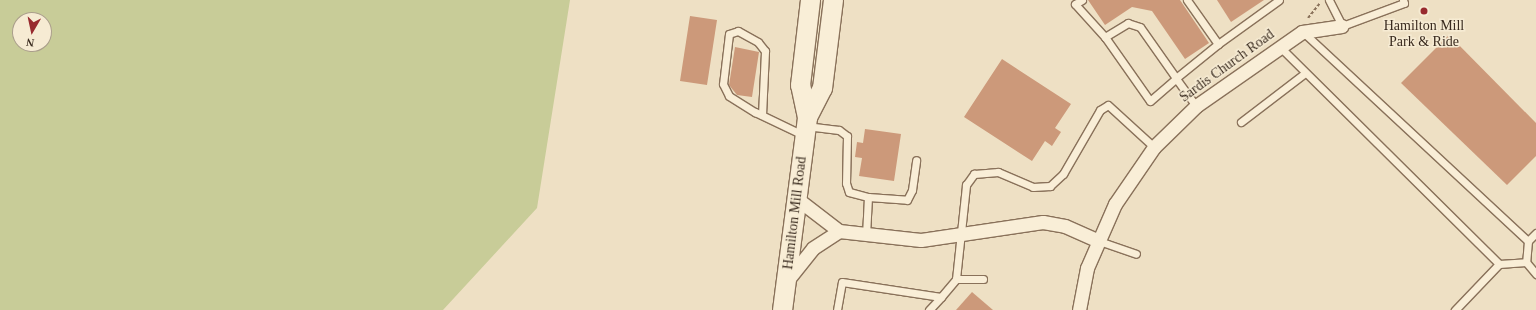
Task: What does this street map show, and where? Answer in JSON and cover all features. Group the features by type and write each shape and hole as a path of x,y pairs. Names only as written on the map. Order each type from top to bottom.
{"main road":[{"name":"Hamilton Mill Road","path":"806,126 800,85 810,0"},
{"name":"Hamilton Mill Road","path":"782,310 806,126 822,88 833,0"}],"street":[{"name":"Sardis Church Road","path":"1079,310 1087,268 1115,204 1154,147 1196,106 1302,32 1342,26"},
{"path":"796,198 839,231 921,240 959,236 1043,222 1065,226 1099,241"},
{"path":"786,282 813,248 839,231"}],"lane":[{"path":"1187,0 1218,44"},
{"path":"1079,2 1150,101 1218,44 1279,0"},
{"path":"1329,0 1342,26 1404,3 1403,0"},
{"path":"1105,37 1128,23 1140,27 1196,106"},
{"path":"762,115 765,51 758,42 738,31 729,34 723,84 728,96 762,115 806,126 839,130 847,136 846,183 849,192 868,196 907,200 912,190 916,160"},
{"path":"1302,32 1528,242"},
{"path":"1280,47 1499,264"},
{"path":"1241,122 1305,72"},
{"path":"929,310 956,279 959,236 966,185 974,174 998,172 1033,187 1050,186 1063,174 1100,110 1108,105 1154,147"},
{"path":"866,234 868,196"},
{"path":"1536,233 1528,242 1526,262 1536,274"},
{"path":"1099,241 1136,254"},
{"path":"1455,310 1499,264 1526,262"},
{"path":"956,279 983,279"},
{"path":"837,310 842,282 941,297"}],"path":[{"path":"1302,32 1314,7 1325,0"}],"green space":[{"path":"0,0 570,0 537,208 443,310 0,310"}],"building":[{"path":"1088,0 1180,0 1209,43 1185,59 1152,11 1132,7 1105,25"},
{"path":"1217,0 1264,0 1231,22"},
{"path":"690,16 717,20 707,85 680,81"},
{"path":"1449,35 1536,123 1536,156 1507,185 1401,83"},
{"path":"735,47 759,52 752,97 737,95 729,85"},
{"path":"1002,59 1071,104 1055,128 1061,132 1052,146 1045,141 1032,161 964,117"},
{"path":"865,129 901,134 894,181 859,176 862,158 855,157 857,142 863,143"},
{"path":"972,292 993,310 956,310"}],"place":[{"name":"Hamilton Mill Park & Ride","path":"1424,11"}]}
